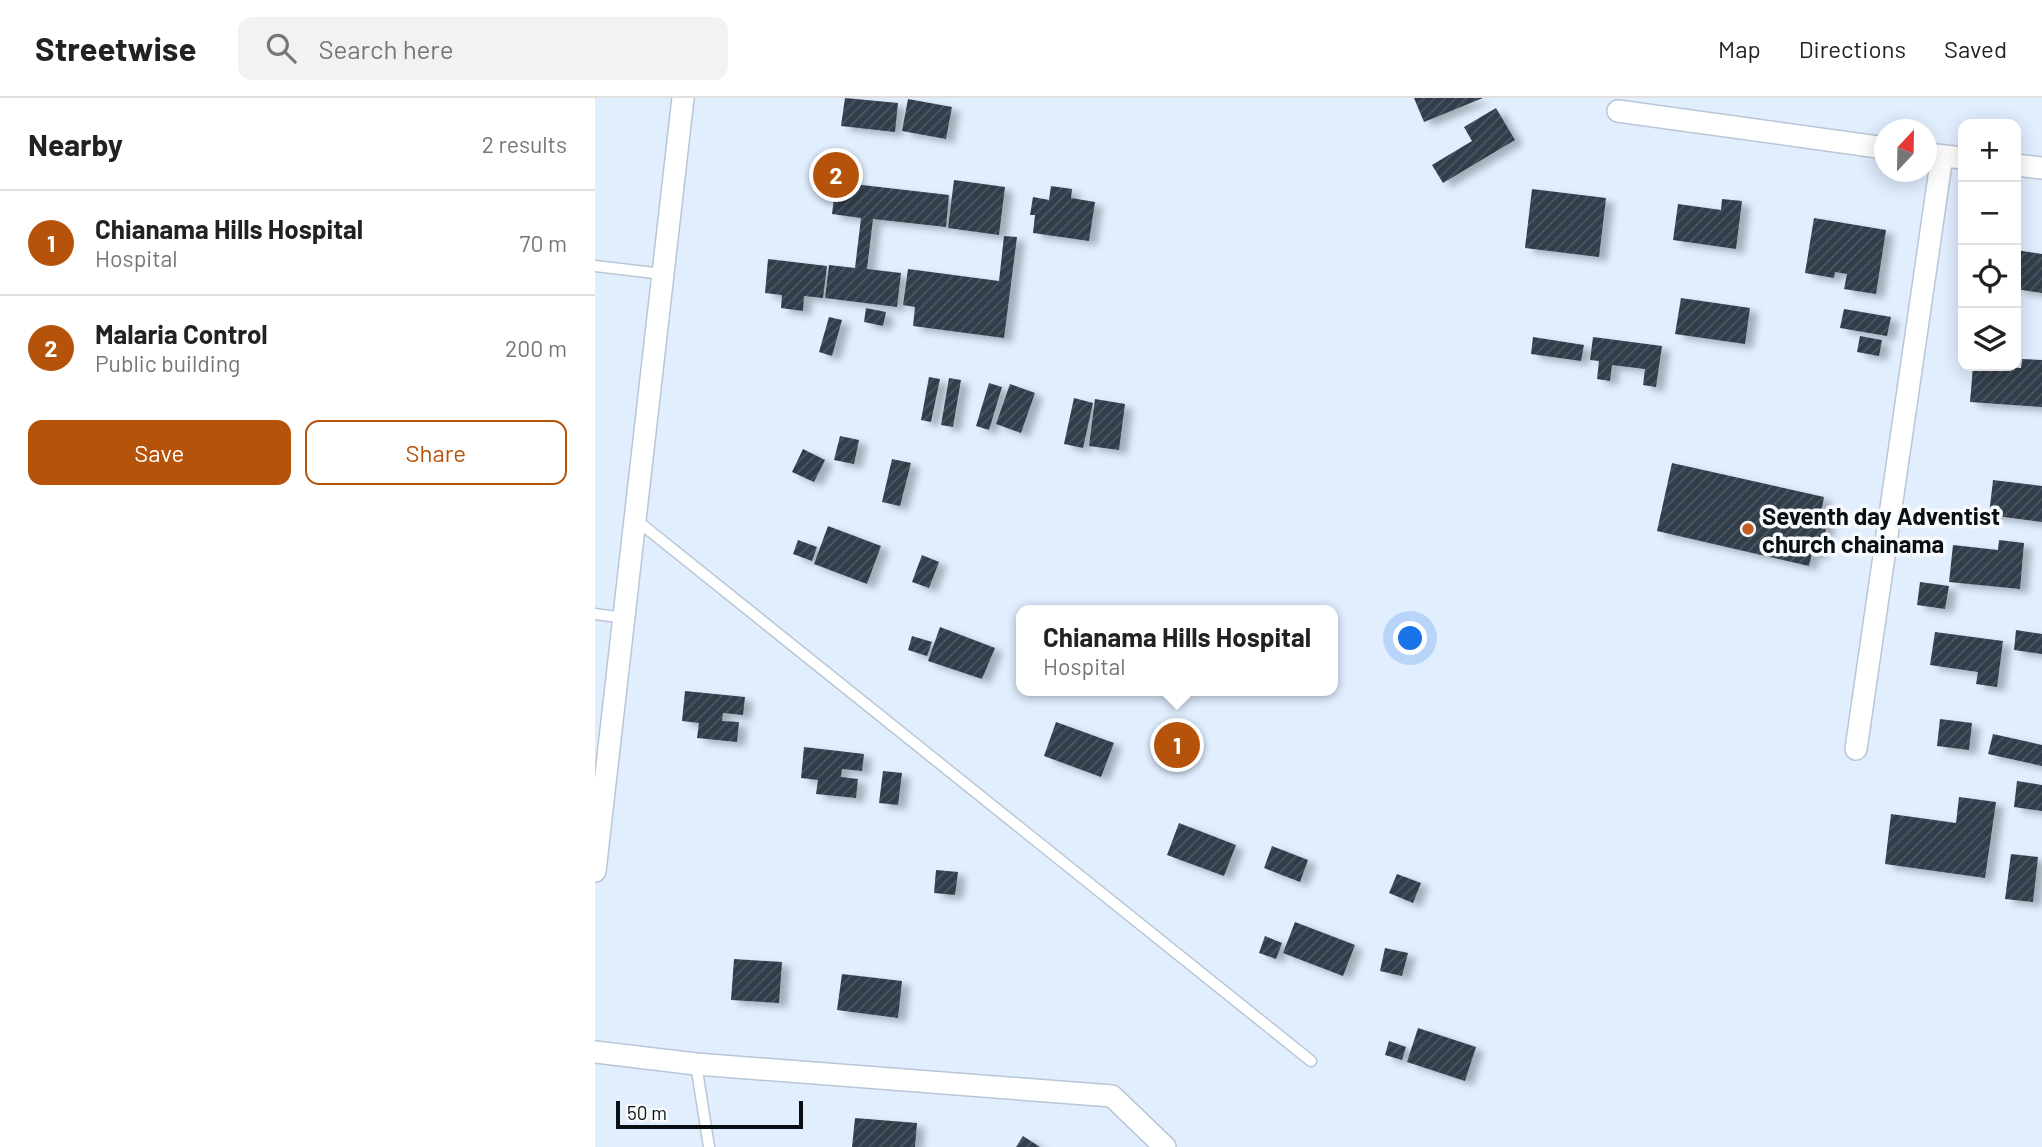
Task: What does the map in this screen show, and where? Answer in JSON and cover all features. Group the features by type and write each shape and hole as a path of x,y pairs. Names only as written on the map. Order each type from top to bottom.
{"street":[{"path":"595,871 683,98"},
{"path":"1618,111 1874,146"},
{"path":"1937,155 1958,157"},
{"path":"2021,166 2042,168"},
{"path":"1856,748 1930,182"},
{"path":"595,1052 696,1063 1112,1096 1165,1147"}],"lane":[{"path":"595,266 663,274"},
{"path":"635,519 1311,1061"},
{"path":"595,614 624,618"},
{"path":"696,1063 709,1147"}],"building":[{"path":"845,98 898,103 895,132 841,126"},
{"path":"1414,98 1483,98 1424,122"},
{"path":"908,99 952,107 946,139 902,131"},
{"path":"1496,108 1515,140 1443,183 1432,165 1472,141 1464,127"},
{"path":"954,180 1005,187 999,235 948,228"},
{"path":"836,182 949,195 946,227 873,219 867,269 901,273 897,307 825,298 829,265 855,268 861,218 832,214"},
{"path":"1051,186 1072,189 1071,198 1095,202 1089,241 1033,233 1035,215 1030,215 1033,197 1049,200"},
{"path":"1532,189 1606,198 1599,257 1525,248"},
{"path":"1722,199 1742,201 1736,249 1673,240 1678,204 1721,210"},
{"path":"1814,218 1886,230 1876,294 1844,289 1847,274 1835,272 1834,278 1805,273"},
{"path":"1004,236 1017,237 1004,338 913,326 915,307 903,305 908,269 999,281"},
{"path":"2021,251 2042,254 2042,293 2021,290"},
{"path":"768,259 827,266 823,298 804,296 803,311 781,308 782,295 765,293"},
{"path":"1681,298 1750,308 1745,344 1675,334"},
{"path":"866,308 886,312 883,326 864,322"},
{"path":"1844,309 1891,317 1887,336 1840,328"},
{"path":"829,317 842,320 832,356 819,352"},
{"path":"1860,336 1882,340 1879,356 1857,352"},
{"path":"1533,337 1584,345 1581,361 1531,354"},
{"path":"1593,337 1662,346 1656,387 1643,385 1645,369 1612,365 1610,381 1597,379 1599,361 1590,360"},
{"path":"2022,359 2042,360 2042,407 1970,402 1973,371 2021,371"},
{"path":"929,377 940,379 931,422 921,420"},
{"path":"949,378 961,380 953,427 941,425"},
{"path":"989,383 1002,387 989,430 976,426"},
{"path":"1010,384 1035,393 1021,433 996,424"},
{"path":"1074,398 1093,403 1083,448 1064,444"},
{"path":"1095,399 1125,404 1119,450 1089,446"},
{"path":"840,436 859,440 854,464 834,460"},
{"path":"803,449 825,460 814,482 792,472"},
{"path":"892,459 911,463 900,506 882,502"},
{"path":"1672,463 1824,497 1821,513 1829,515 1820,555 1812,553 1809,566 1657,531"},
{"path":"1993,480 2042,486 2042,522 1989,515"},
{"path":"828,526 881,546 867,584 814,564"},
{"path":"798,540 817,547 812,561 793,554"},
{"path":"1999,540 2024,543 2020,589 1949,582 1953,545 1998,550"},
{"path":"922,555 939,562 929,588 912,582"},
{"path":"1920,582 1949,586 1945,609 1917,605"},
{"path":"940,627 995,648 982,679 928,661"},
{"path":"2016,630 2042,634 2042,654 2014,650"},
{"path":"1935,632 2003,641 1997,687 1976,684 1978,672 1930,665"},
{"path":"912,636 932,642 927,656 908,650"},
{"path":"685,691 745,697 743,715 723,713 722,721 739,722 737,742 697,738 699,723 682,721"},
{"path":"1940,719 1972,723 1969,750 1937,746"},
{"path":"1056,722 1114,743 1101,777 1044,756"},
{"path":"1993,734 2042,745 2042,766 1988,754"},
{"path":"804,747 864,754 862,771 842,769 841,777 858,779 856,798 816,794 818,780 801,778"},
{"path":"883,771 902,773 898,805 879,803"},
{"path":"2017,781 2042,785 2042,811 2014,807"},
{"path":"1959,797 1996,802 1985,878 1885,864 1891,814 1956,823"},
{"path":"1179,823 1236,845 1224,876 1167,855"},
{"path":"1272,846 1308,860 1300,882 1264,868"},
{"path":"2011,854 2038,857 2033,902 2005,899"},
{"path":"936,870 958,872 955,895 934,893"},
{"path":"1397,874 1421,883 1413,903 1389,893"},
{"path":"1295,922 1355,945 1343,976 1283,953"},
{"path":"1265,936 1282,943 1276,959 1259,953"},
{"path":"1385,948 1408,953 1402,976 1380,971"},
{"path":"734,959 782,962 779,1003 731,1000"},
{"path":"842,974 902,981 898,1018 837,1010"},
{"path":"1418,1028 1476,1047 1465,1081 1407,1062"},
{"path":"1389,1041 1406,1047 1402,1060 1385,1055"},
{"path":"855,1118 917,1123 915,1147 852,1147"},
{"path":"1023,1136 1040,1147 1016,1147"}],"place":[{"name":"Malaria Control","path":"836,175"},
{"name":"Seventh day Adventist church chainama","path":"1748,529"},
{"name":"Chianama Hills Hospital","path":"1177,745"}]}
